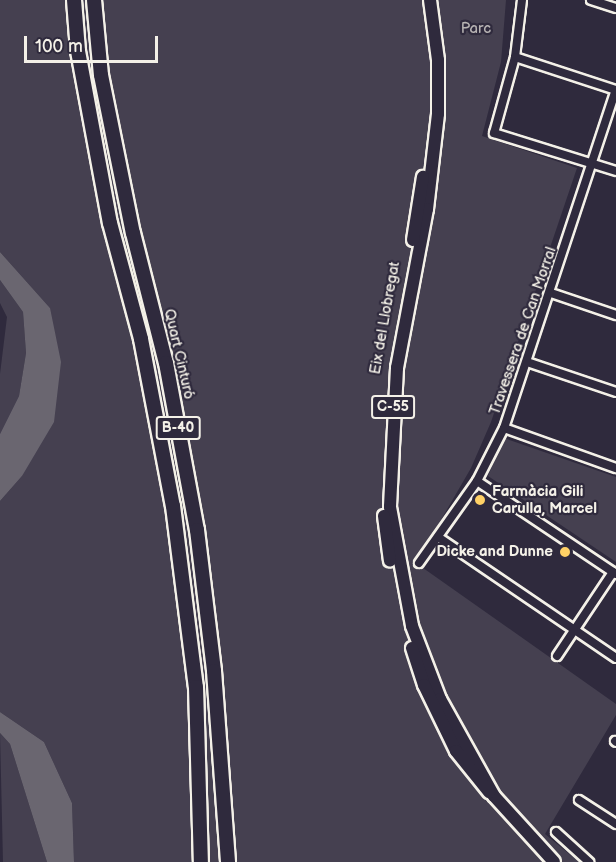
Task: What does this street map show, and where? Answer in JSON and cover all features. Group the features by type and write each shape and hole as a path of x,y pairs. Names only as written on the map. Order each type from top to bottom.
{"highway":[{"name":"B-40","path":"74,0 78,51 110,223 141,339 173,506 196,687 201,862"},
{"name":"Quart Cinturó","path":"94,0 101,75 133,233 166,363 197,531 214,670 228,862"},
{"name":"Eix del Llobregat","path":"422,0 430,50 430,104 424,170 386,409 386,538 401,615 424,685 456,751 478,782 494,796 554,862"},
{"name":"Eix del Llobregat","path":"430,0 438,60 438,114 427,209 398,368 390,507 412,626 440,699 494,796"}],"street":[{"path":"522,0 515,57 494,133 616,171"},
{"path":"591,0 616,8"},
{"path":"515,57 616,90"},
{"name":"Travessera de Can Morral","path":"419,563 477,481 504,428 551,293 616,90"},
{"path":"551,293 616,315"},
{"path":"527,362 616,392"},
{"path":"504,428 616,468"},
{"path":"477,481 615,573 557,656"},
{"path":"438,537 616,658"},
{"path":"579,800 616,824"},
{"path":"556,832 589,862"}],"green space":[{"name":"Parc","path":"0,0 506,0 501,62 482,136 577,168 491,422 471,468 416,563 616,704 616,715 545,834 579,862 74,862 72,803 44,742 0,712 0,501 22,476 50,308 0,252"},
{"path":"0,280 23,312 26,353 19,396 0,434 0,374 7,317 0,303"},
{"path":"504,438 616,477 616,562 488,476"},
{"path":"0,733 10,744 47,862 3,862"}],"shaded area":[{"path":"0,252 50,308 61,362 54,422 22,476 0,501 0,434 19,396 26,353 23,312 0,280"},
{"path":"0,712 44,742 72,803 74,862 47,862 10,744 0,733"}],"place":[{"name":"Farmàcia Gili Carulla, Marcel","path":"480,500"},
{"name":"Dicke and Dunne","path":"565,552"}]}
